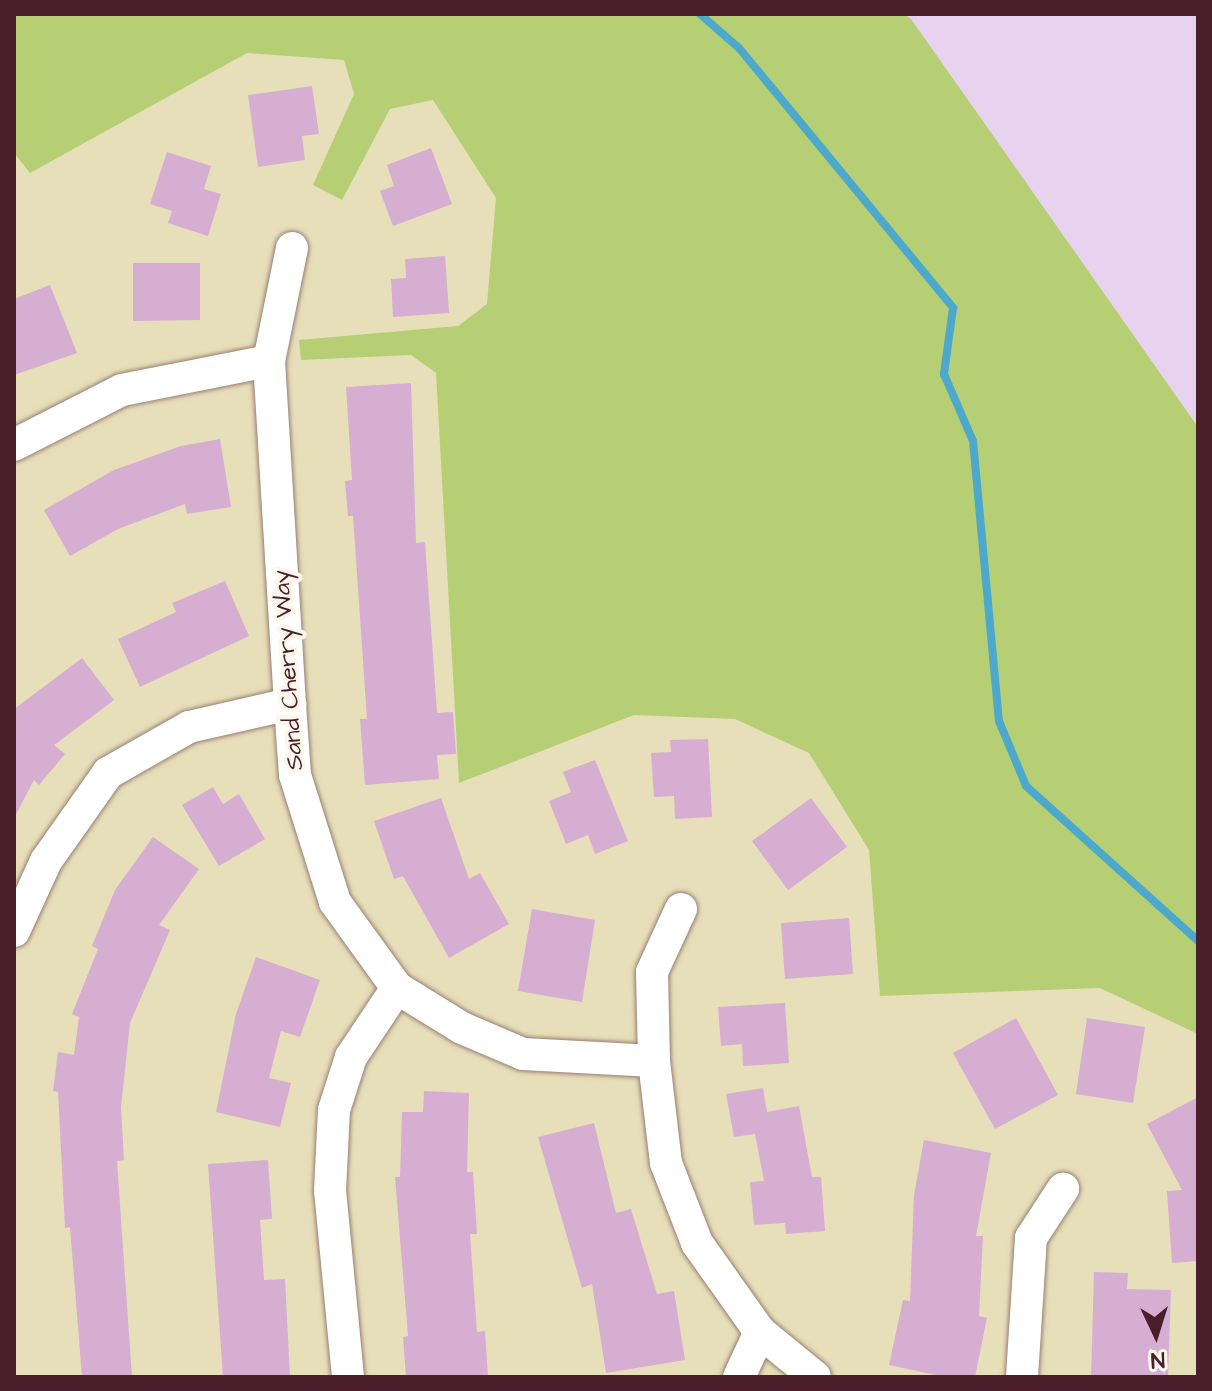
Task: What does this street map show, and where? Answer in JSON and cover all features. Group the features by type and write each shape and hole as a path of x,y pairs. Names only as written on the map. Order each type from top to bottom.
{"street":[{"name":"Sand Cherry Way","path":"292,248 269,361 290,704 295,775 335,902 397,988 462,1028 523,1054 654,1061"},
{"path":"14,445 122,390 269,361"},
{"path":"14,931 46,861 108,773 189,727 290,704"},
{"path":"681,909 652,972 654,1061 666,1163 697,1243 760,1332 815,1377"},
{"path":"348,1377 330,1191 334,1110 351,1057 397,988"},
{"path":"1022,1377 1031,1238 1063,1189"},
{"path":"739,1377 760,1332"}],"shaded area":[{"path":"904,14 1198,14 1198,427 911,19"}],"green space":[{"path":"14,14 904,14 911,19 1198,427 1198,1034 1100,988 880,996 869,850 809,753 735,719 634,715 459,783 436,373 411,355 301,360 299,340 458,326 487,304 496,198 433,100 390,109 342,200 313,185 354,94 344,60 247,53 30,173 14,153"}],"building":[{"path":"312,86 319,134 302,136 305,160 258,167 248,95"},
{"path":"431,148 452,204 393,226 380,191 394,186 387,165"},
{"path":"167,152 211,166 204,189 221,194 208,236 168,223 172,211 150,204"},
{"path":"445,256 449,313 393,317 391,279 406,278 405,259"},
{"path":"133,263 200,263 200,320 133,321"},
{"path":"50,285 77,353 14,375 14,299"},
{"path":"411,383 416,543 425,542 437,713 453,712 456,754 437,755 439,779 365,785 360,719 367,719 353,516 348,516 345,481 352,480 346,387"},
{"path":"220,439 231,507 187,514 185,504 118,529 70,556 44,510 114,470 181,446"},
{"path":"225,581 249,636 140,687 118,639 176,612 172,603"},
{"path":"82,658 114,700 54,745 65,754 39,785 34,780 14,818 14,709"},
{"path":"708,739 712,817 675,819 674,796 654,797 651,753 671,752 670,740"},
{"path":"595,760 628,841 595,854 588,835 566,844 549,801 571,792 563,772"},
{"path":"213,787 223,804 239,794 265,839 219,866 182,805"},
{"path":"441,798 469,879 480,873 509,924 449,958 403,876 394,879 374,821"},
{"path":"811,798 847,847 788,890 752,841"},
{"path":"153,837 199,869 159,925 170,930 130,1023 121,1107 124,1160 117,1161 132,1377 82,1377 70,1227 65,1228 58,1092 53,1091 58,1052 74,1055 79,1017 72,1014 98,949 92,946 115,890"},
{"path":"532,909 595,920 582,1002 518,991"},
{"path":"849,918 853,974 785,979 781,923"},
{"path":"256,957 320,980 300,1037 281,1031 269,1078 291,1083 280,1127 216,1112 236,1014"},
{"path":"785,1003 789,1063 743,1066 742,1044 721,1046 718,1007"},
{"path":"1016,1018 1058,1095 995,1129 953,1053"},
{"path":"1087,1018 1145,1027 1133,1103 1076,1094"},
{"path":"763,1088 767,1112 799,1106 812,1177 821,1177 825,1231 786,1234 785,1223 754,1225 750,1182 764,1181 755,1134 734,1137 726,1094"},
{"path":"424,1091 469,1093 467,1172 473,1172 477,1234 470,1234 477,1332 485,1331 488,1377 406,1377 403,1337 408,1336 395,1177 400,1177 402,1112 423,1112"},
{"path":"1198,1097 1198,1261 1172,1263 1167,1191 1182,1190 1147,1124"},
{"path":"594,1123 616,1213 631,1209 657,1294 674,1291 685,1360 606,1373 592,1284 582,1288 538,1137"},
{"path":"924,1140 991,1153 976,1236 983,1236 979,1316 987,1318 975,1377 945,1377 889,1365 903,1300 910,1301 914,1195"},
{"path":"268,1160 272,1219 260,1220 264,1280 285,1279 290,1377 223,1377 208,1164"},
{"path":"1094,1272 1128,1273 1127,1289 1171,1290 1168,1377 1091,1377"}],"waterway":[{"path":"700,14 739,48 953,308 944,374 973,441 999,721 1026,786 1198,941"}]}
